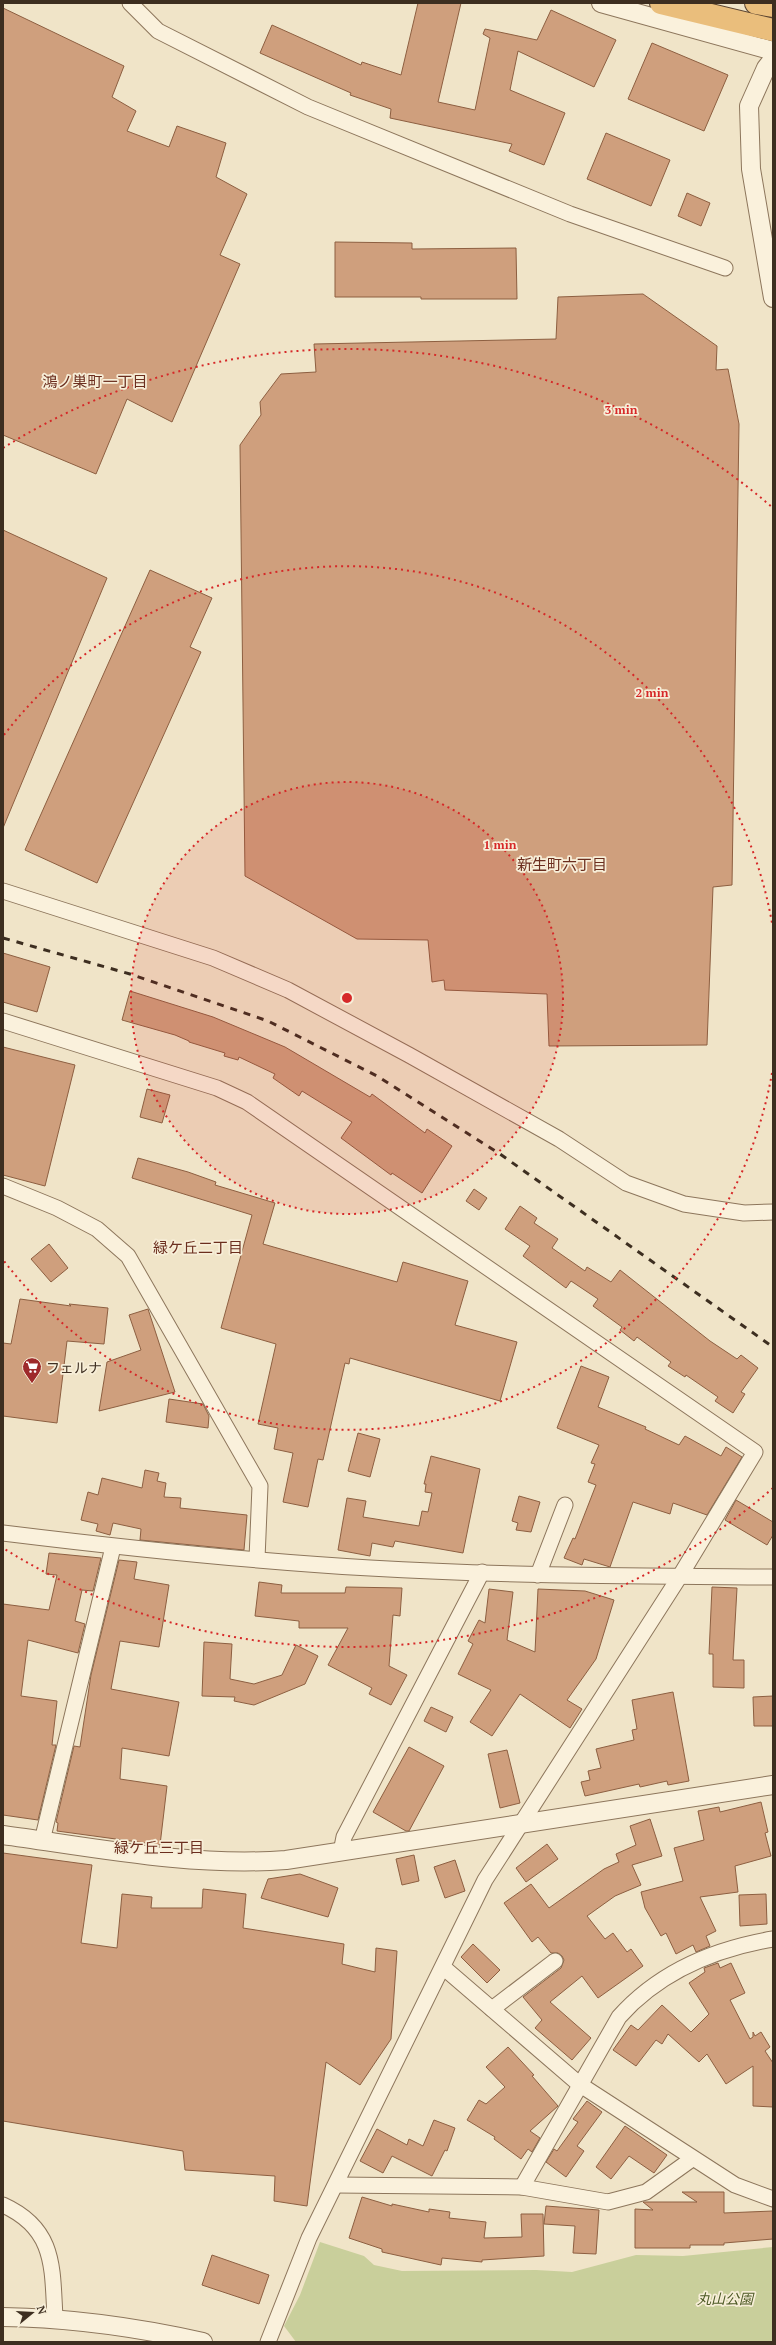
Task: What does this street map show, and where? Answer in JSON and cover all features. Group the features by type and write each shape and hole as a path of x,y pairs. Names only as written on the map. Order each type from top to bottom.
{"highway":[{"path":"661,3 773,30"},
{"path":"756,3 773,6"}],"street":[{"path":"130,3 158,31 308,107 570,214 725,268"},
{"path":"601,3 773,51"},
{"path":"773,59 766,68 749,106 751,169 773,298"},
{"path":"3,891 213,958 288,990 409,1055 559,1139 626,1183 684,1204 744,1213 773,1212"},
{"path":"3,1021 217,1088 247,1102 755,1452 680,1576 519,1824 485,1880 310,2238 268,2342"},
{"path":"3,1186 57,1208 97,1230 128,1256 260,1486 257,1559"},
{"path":"538,1575 565,1505"},
{"path":"3,1533 113,1547 370,1568 538,1575 773,1577"},
{"path":"42,1841 113,1547"},
{"path":"341,1852 344,1838 482,1572"},
{"path":"3,1835 201,1861 246,1863 286,1860 341,1852 773,1785"},
{"path":"522,2187 579,2084 619,2017 637,1998 659,1980 712,1955 745,1944 773,1939"},
{"path":"492,2009 555,1961"},
{"path":"442,1967 579,2084 692,2159 735,2185 773,2198"},
{"path":"336,2185 522,2187 608,2202 646,2192 692,2159"},
{"path":"3,2205 35,2226 45,2241 51,2258 55,2317"},
{"path":"3,2317 55,2317 144,2329 203,2342"}],"green space":[{"name":"丸山公園","path":"320,2242 364,2256 374,2265 402,2271 536,2270 572,2272 636,2255 683,2256 773,2247 773,2342 296,2342 284,2326 300,2295"}],"building":[{"path":"418,3 461,3 438,102 475,110 490,38 483,34 485,29 537,40 551,10 616,40 594,87 518,51 510,90 565,113 544,165 509,151 512,144 390,118 391,109 350,95 351,93 260,53 272,25 361,65 362,62 401,75"},
{"path":"3,8 124,66 112,97 136,111 127,131 169,147 177,126 226,143 216,177 247,194 220,255 240,264 172,422 127,399 96,474 3,435"},
{"path":"652,43 728,75 704,131 628,99"},
{"path":"606,133 670,160 651,206 587,179"},
{"path":"687,193 710,203 701,226 678,216"},
{"path":"335,242 412,243 412,249 516,248 517,299 335,297"},
{"path":"643,294 717,346 716,370 728,369 739,424 732,885 713,887 707,1045 549,1046 547,994 445,990 444,980 432,982 428,940 357,939 245,876 240,445 261,415 260,402 281,374 316,372 314,344 556,339 558,297"},
{"path":"3,530 107,578 3,828"},
{"path":"150,570 212,598 190,647 201,652 97,883 25,850"},
{"path":"3,953 50,967 37,1012 3,1002"},
{"path":"130,991 213,1017 285,1047 370,1097 372,1094 425,1133 427,1129 452,1146 422,1193 392,1173 391,1175 341,1138 352,1122 302,1091 299,1096 273,1078 275,1074 239,1057 238,1060 224,1056 225,1053 189,1042 175,1035 122,1020"},
{"path":"3,1047 75,1065 45,1186 3,1175"},
{"path":"147,1089 170,1095 162,1123 140,1117"},
{"path":"138,1158 188,1172 216,1182 215,1185 275,1203 263,1244 397,1282 403,1262 468,1281 455,1325 517,1342 500,1401 350,1358 349,1364 345,1363 323,1460 318,1459 308,1507 283,1502 293,1453 274,1449 278,1428 258,1424 276,1344 221,1328 252,1215 132,1178"},
{"path":"474,1189 487,1198 479,1210 466,1201"},
{"path":"520,1206 537,1218 534,1223 558,1239 552,1248 585,1271 587,1267 611,1282 620,1270 710,1341 737,1359 741,1355 758,1368 741,1392 745,1394 733,1413 715,1401 718,1397 686,1375 685,1377 668,1366 671,1362 637,1337 634,1341 620,1330 622,1327 593,1306 598,1299 571,1281 566,1288 523,1256 530,1246 505,1229"},
{"path":"49,1244 68,1268 51,1282 31,1259"},
{"path":"20,1299 71,1306 69,1304 108,1308 104,1344 67,1341 57,1423 3,1416 3,1343 11,1344"},
{"path":"148,1309 175,1392 99,1411 107,1362 141,1350 129,1315"},
{"path":"581,1366 609,1377 598,1407 646,1427 645,1429 679,1445 685,1436 721,1456 726,1447 742,1457 707,1515 673,1503 670,1514 633,1502 610,1567 584,1559 582,1565 564,1558 573,1538 575,1539 596,1485 588,1482 595,1464 591,1463 599,1445 557,1428"},
{"path":"169,1399 203,1404 209,1416 208,1428 166,1422"},
{"path":"358,1433 380,1439 370,1477 348,1471"},
{"path":"431,1456 480,1469 463,1553 395,1541 393,1547 372,1543 370,1556 338,1550 347,1498 366,1501 363,1517 419,1526 422,1511 428,1512 432,1493 425,1492 426,1484 424,1484"},
{"path":"145,1470 159,1473 157,1481 166,1483 164,1497 181,1498 180,1508 247,1515 244,1550 140,1540 141,1529 113,1523 110,1535 96,1531 98,1524 81,1520 88,1492 98,1495 102,1478 142,1488"},
{"path":"519,1496 540,1502 531,1532 516,1530 518,1523 512,1521"},
{"path":"736,1500 773,1522 773,1535 767,1545 725,1520"},
{"path":"49,1553 101,1558 93,1591 82,1590 75,1621 85,1624 78,1653 28,1640 21,1696 57,1701 52,1745 56,1745 38,1820 3,1815 3,1604 49,1610 57,1575 46,1574"},
{"path":"119,1560 137,1562 134,1579 169,1585 159,1647 120,1641 111,1689 179,1702 169,1756 122,1748 120,1779 167,1786 160,1845 57,1831 58,1823 56,1822 74,1746 80,1747 91,1675"},
{"path":"259,1582 282,1585 281,1593 345,1593 346,1587 402,1588 400,1616 393,1615 389,1666 407,1675 391,1705 369,1694 372,1688 328,1665 348,1628 299,1628 299,1621 255,1616"},
{"path":"712,1587 737,1588 733,1660 744,1660 744,1688 713,1687 713,1654 709,1654"},
{"path":"489,1589 513,1592 507,1640 535,1652 538,1589 585,1591 614,1600 596,1659 567,1700 582,1709 570,1728 520,1694 492,1736 470,1722 491,1690 458,1674 473,1644 468,1641 479,1620 485,1623"},
{"path":"204,1642 232,1644 230,1679 254,1684 282,1675 296,1645 318,1656 305,1684 254,1705 234,1701 235,1697 202,1696"},
{"path":"673,1692 689,1781 668,1785 667,1781 640,1787 639,1784 585,1796 581,1782 590,1780 588,1771 601,1768 596,1749 634,1740 632,1730 637,1729 632,1700"},
{"path":"773,1696 773,1726 754,1726 753,1697"},
{"path":"431,1707 453,1717 446,1732 424,1721"},
{"path":"409,1747 444,1766 409,1831 406,1831 373,1812"},
{"path":"507,1750 520,1803 500,1808 488,1754"},
{"path":"761,1802 768,1832 765,1833 771,1856 735,1866 738,1892 700,1897 716,1931 706,1936 710,1946 696,1952 693,1945 676,1954 666,1933 661,1936 645,1908 641,1892 683,1881 674,1848 704,1840 698,1811 719,1807 720,1812"},
{"path":"650,1819 662,1856 632,1865 641,1885 615,1896 587,1916 605,1939 613,1933 627,1952 631,1949 643,1966 598,1998 582,1976 550,2002 591,2038 572,2060 535,2028 542,2020 523,1997 561,1968 564,1960 558,1953 551,1953 538,1937 532,1942 504,1903 531,1884 549,1908 604,1869 619,1862 616,1854 636,1845 630,1826"},
{"path":"547,1844 558,1859 526,1882 516,1868"},
{"path":"3,1853 92,1865 81,1943 117,1948 122,1894 152,1897 151,1908 202,1908 203,1889 246,1894 243,1928 344,1944 342,1964 375,1972 376,1948 397,1951 391,2039 360,2085 326,2062 307,2206 274,2201 275,2176 185,2170 183,2151 3,2121"},
{"path":"414,1855 419,1881 402,1885 396,1859"},
{"path":"455,1860 465,1891 445,1898 434,1867"},
{"path":"300,1874 338,1888 328,1917 261,1898 268,1879"},
{"path":"766,1894 767,1924 740,1926 739,1895"},
{"path":"473,1944 500,1970 487,1983 461,1957"},
{"path":"718,1963 720,1968 731,1963 745,1993 730,2000 750,2039 753,2037 753,2032 755,2036 761,2032 770,2047 765,2051 773,2063 773,2107 753,2106 753,2066 726,2084 707,2054 699,2062 668,2034 662,2044 656,2040 636,2066 613,2050 631,2025 638,2030 662,2005 691,2032 709,2014 689,1983 705,1972 704,1968"},
{"path":"508,2047 534,2075 532,2076 558,2106 530,2131 540,2138 532,2152 528,2149 521,2159 494,2139 495,2137 467,2120 479,2100 486,2104 505,2087 486,2067"},
{"path":"587,2101 602,2112 577,2146 584,2151 566,2177 546,2162 554,2149 557,2151 578,2122 573,2119"},
{"path":"434,2120 455,2128 447,2151 445,2150 432,2176 392,2156 383,2173 360,2161 377,2129 407,2145 409,2139 423,2146"},
{"path":"625,2126 667,2155 654,2173 629,2156 611,2179 596,2167"},
{"path":"682,2192 724,2192 724,2213 773,2211 773,2239 724,2243 724,2245 690,2245 690,2248 635,2248 635,2209 653,2210 643,2202 697,2202"},
{"path":"362,2197 392,2206 392,2204 429,2212 429,2209 450,2212 449,2218 486,2222 484,2238 522,2237 521,2214 543,2214 544,2256 482,2260 482,2262 442,2258 441,2265 382,2252 382,2249 349,2238"},
{"path":"546,2206 599,2210 596,2254 573,2253 575,2226 544,2224"},
{"path":"212,2255 269,2275 259,2304 202,2285"}],"railway":[{"path":"3,938 130,974 268,1021 377,1076 500,1154 773,1347"}],"place":[{"name":"フェルナ","path":"32,1384"}],"district":[{"name":"鴻ノ巣町一丁目","path":"95,381"},
{"name":"新生町六丁目","path":"562,864"},
{"name":"緑ケ丘二丁目","path":"198,1247"},
{"name":"緑ケ丘三丁目","path":"159,1847"}]}
